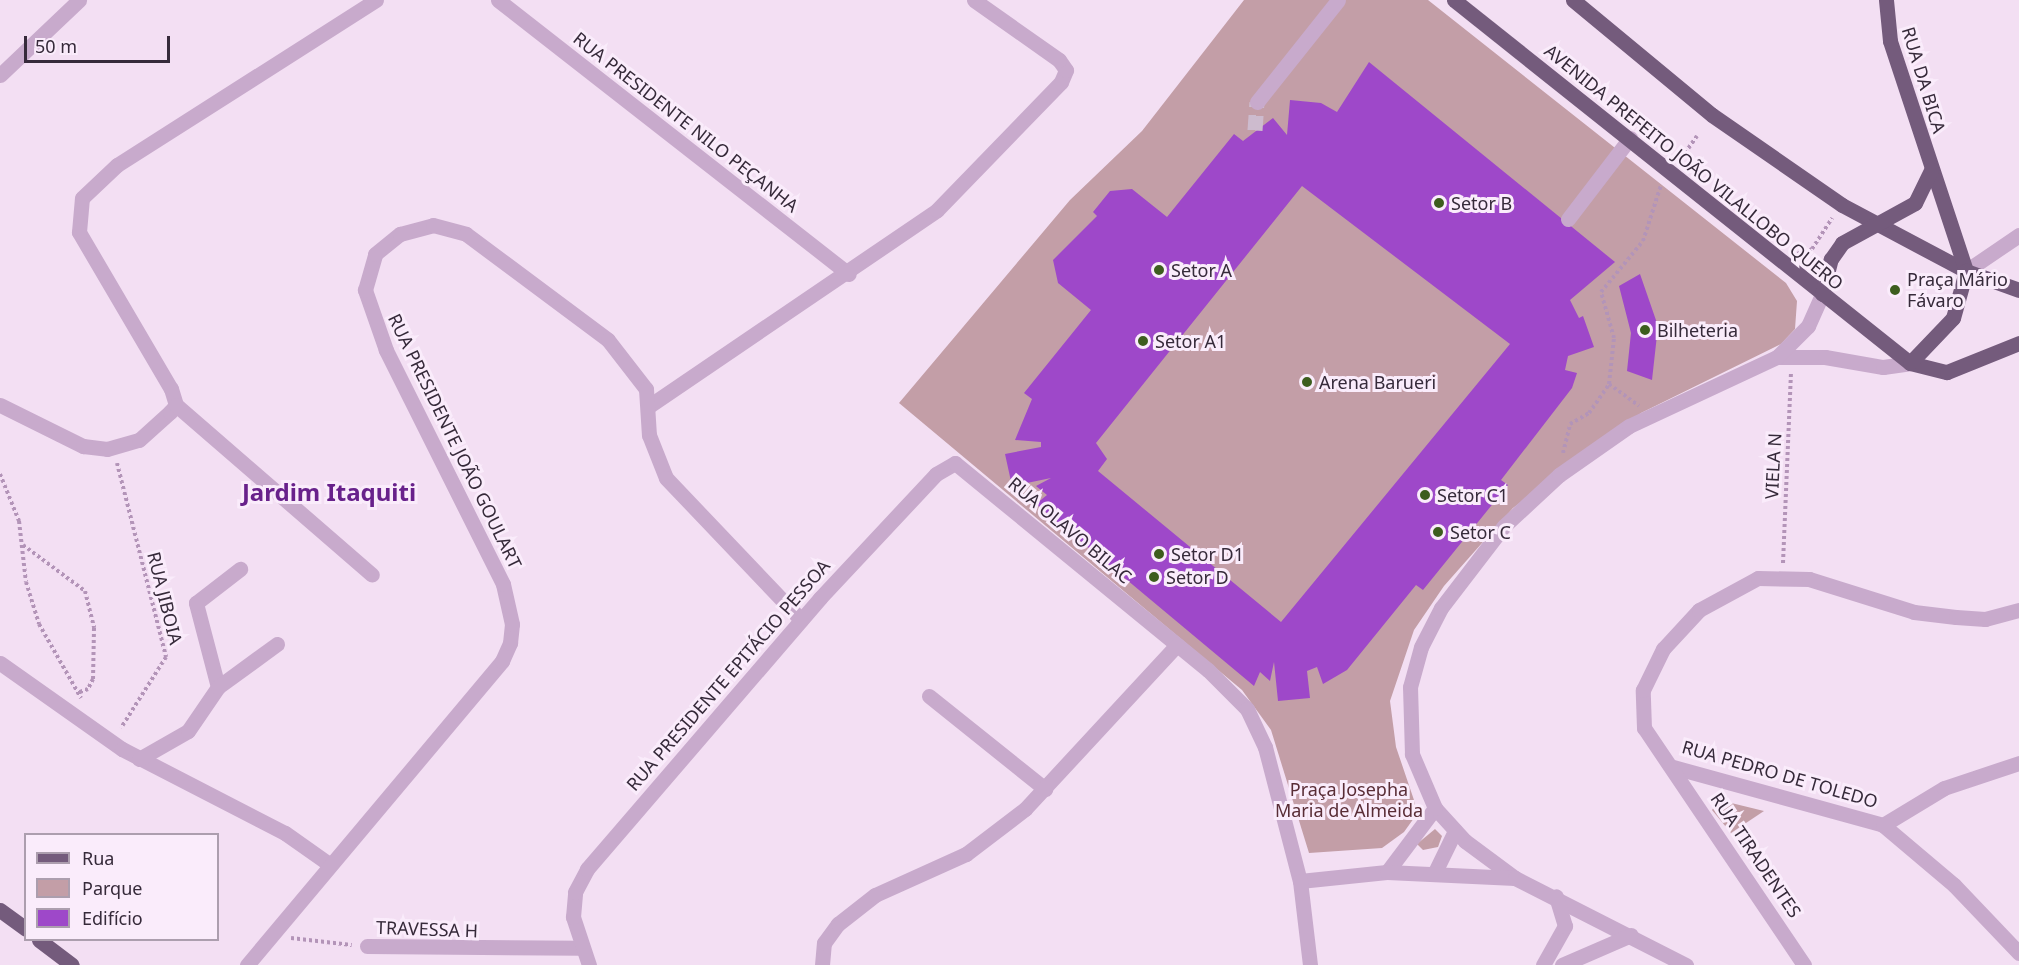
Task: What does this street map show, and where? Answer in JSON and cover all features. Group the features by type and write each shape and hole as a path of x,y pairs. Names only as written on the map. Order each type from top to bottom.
{"main road":[{"name":"AVENIDA PREFEITO JOÃO VILALLOBO QUERO","path":"1454,0 1910,363"},
{"path":"1573,0 1712,115 1872,222 1966,271 2019,290"},
{"name":"RUA DA BICA","path":"1886,0 1890,41 1966,271"},
{"path":"1822,294 1836,251 1872,222 1915,203 1931,170"},
{"path":"1910,363 1953,318 1966,271"},
{"path":"1910,363 1947,372 2019,343"},
{"path":"0,910 24,928"},
{"path":"42,941 72,965"}],"street":[{"path":"0,75 79,0"},
{"path":"372,575 176,405 79,232 82,198 117,165 376,0"},
{"name":"RUA PRESIDENTE NILO PEÇANHA","path":"498,0 849,274"},
{"path":"649,406 849,274 937,210 1061,82 1066,70 1059,60 974,0"},
{"path":"1257,102 1338,0"},
{"path":"1568,219 1630,138"},
{"name":"RUA PRESIDENTE JOÃO GOULART","path":"248,965 329,864 502,661 512,624 503,584 374,318 365,290 375,254 415,228 433,225 466,234 608,340 639,376 649,406 649,435 666,478 801,620"},
{"path":"1966,271 2019,235"},
{"path":"1686,965 1556,896 1515,878 1455,831 1435,808 1412,754 1408,720 1421,647 1460,579 1504,526 1573,464 1629,426 1784,357 1808,326 1822,294"},
{"path":"1784,357 1883,367 1910,363"},
{"path":"0,405 83,446 113,448 140,440 176,405"},
{"name":"RUA PRESIDENTE EPITÁCIO PESSOA","path":"589,965 581,948 573,917 575,892 588,869 801,620 936,474 955,464 965,467"},
{"name":"RUA OLAVO BILAC","path":"965,467 1231,692 1257,725 1300,881 1310,965"},
{"path":"218,687 196,603 240,568"},
{"name":"RUA PEDRO DE TOLEDO","path":"2019,610 1985,619 1914,612 1809,579 1782,576 1758,578 1713,600 1663,649 1640,708 1648,735 1673,767 1882,825 1954,885 2019,953"},
{"path":"140,759 188,731 218,687 277,644"},
{"path":"822,965 824,943 854,910 874,895 966,854 1045,789 1177,645"},
{"path":"0,663 112,742 140,759 285,833 329,864"},
{"path":"929,696 1045,789"},
{"path":"1882,825 1944,788 2019,763"},
{"name":"RUA TIRADENTES","path":"1673,767 1804,965"},
{"path":"1387,872 1435,808"},
{"path":"1435,872 1455,831"},
{"path":"1300,881 1387,872 1435,872 1515,878"},
{"path":"1543,965 1564,926 1556,896"},
{"path":"1562,965 1631,935"},
{"name":"TRAVESSA H","path":"368,946 581,948"}],"path":[{"path":"1685,153 1697,136"},
{"path":"1573,464 1562,451 1563,441 1570,424 1589,413 1609,384 1614,338 1601,292 1643,241 1658,189 1671,171"},
{"path":"1796,254 1812,249 1834,216"},
{"name":"VIELA N","path":"1782,576 1784,357"},
{"path":"1609,384 1632,396"},
{"name":"RUA JIBOIA","path":"112,742 166,657 113,448"},
{"path":"0,474 22,544 26,582 39,624 82,699 72,714"},
{"path":"22,544 85,591 94,628 93,679 88,689 77,693"},
{"name":"TRAVESSA H","path":"272,936 368,946"}],"green space":[{"name":"Arena Barueri","path":"1244,0 1428,0 1786,283 1797,301 1795,329 1781,344 1641,413 1513,508 1444,586 1414,630 1390,701 1396,747 1415,803 1414,818 1404,832 1382,848 1309,853 1271,730 1242,690 899,403 1070,200 1142,131"},
{"path":"1719,800 1764,811 1731,833 1712,810"},
{"path":"1435,829 1442,836 1438,847 1423,850 1417,844"}],"building":[{"path":"1369,62 1615,262 1570,300 1579,318 1583,316 1594,347 1568,356 1565,370 1577,373 1572,388 1501,480 1508,485 1423,590 1416,585 1347,670 1323,684 1317,667 1307,671 1310,698 1278,701 1274,662 1270,681 1260,672 1254,686 1036,504 1047,495 1036,486 1051,478 1012,486 1005,454 1041,447 1041,442 1015,440 1032,399 1024,393 1091,310 1058,283 1053,260 1097,216 1093,212 1110,191 1132,189 1167,217 1234,134 1243,141 1273,118 1287,135 1290,100 1321,103 1337,112","holes":["1302,186 1510,344 1281,622 1098,471 1107,459 1096,443"]},
{"name":"Bilheteria","path":"1640,274 1658,326 1652,380 1627,371 1631,333 1619,286"}],"tunnel":[{"path":"1255,130 1257,102"}],"place":[{"name":"Setor B","path":"1439,203"},
{"name":"Setor A","path":"1159,270"},
{"name":"Praça Mário Fávaro","path":"1895,290"},
{"name":"Bilheteria","path":"1645,330"},
{"name":"Setor A1","path":"1143,341"},
{"name":"Arena Barueri","path":"1307,382"},
{"name":"Setor C1","path":"1425,495"},
{"name":"Setor C","path":"1438,532"},
{"name":"Setor D1","path":"1159,554"},
{"name":"Setor D","path":"1154,577"}],"district":[{"name":"Jardim Itaquiti","path":"329,492"}],"park label":[{"name":"Praça Josepha Maria de Almeida","path":"1349,800"}]}
